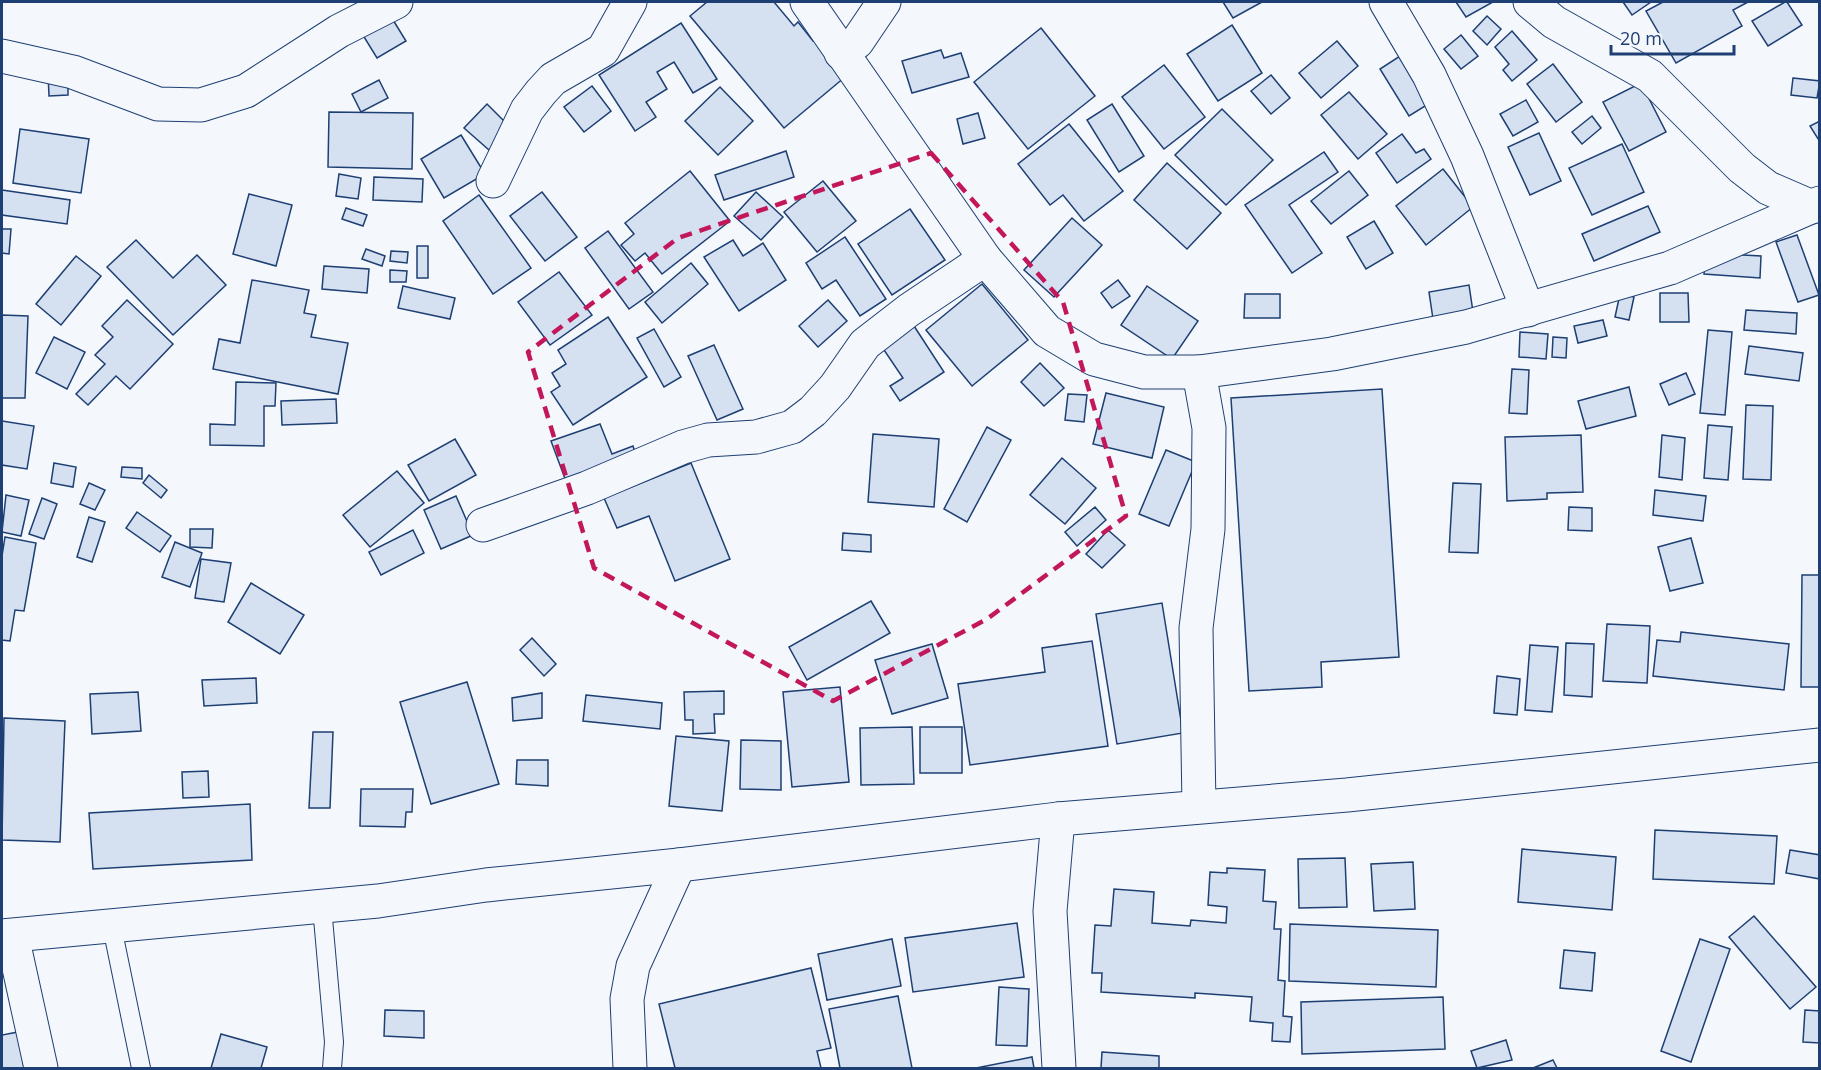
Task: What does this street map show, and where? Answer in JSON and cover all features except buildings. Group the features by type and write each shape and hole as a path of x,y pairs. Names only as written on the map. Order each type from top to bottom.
{"street":[{"path":"2,56 73,72 158,104 201,105 246,91 339,31 396,2"},
{"path":"492,181 527,110 553,80 603,50 630,2"},
{"path":"807,2 984,259 1047,331 1094,359 1144,372 1199,372 1415,339 1528,310 1671,268 1816,205"},
{"path":"841,53 857,42 884,2"},
{"path":"1386,2 1430,75 1467,156 1528,310"},
{"path":"1530,2 1554,22 1650,76 1742,168 1768,188 1816,205"},
{"path":"483,525 587,488 684,447 708,440 756,437 792,427 813,411 835,387 865,344 909,310 984,259"},
{"path":"1199,372 1209,439 1208,529 1196,628 1199,806"},
{"path":"41,1068 7,936 322,907 486,885 679,865 1058,819 1347,795 1820,745"},
{"path":"1058,819 1050,911 1059,1068"},
{"path":"630,1068 627,999 633,966 679,865"}],"lane":[{"path":"322,907 334,1042 332,1068"},
{"path":"112,927 141,1068"}],"highlighted area":[{"path":"931,153 1063,302 1126,516 987,619 833,701 594,568 528,352 678,238"}]}
